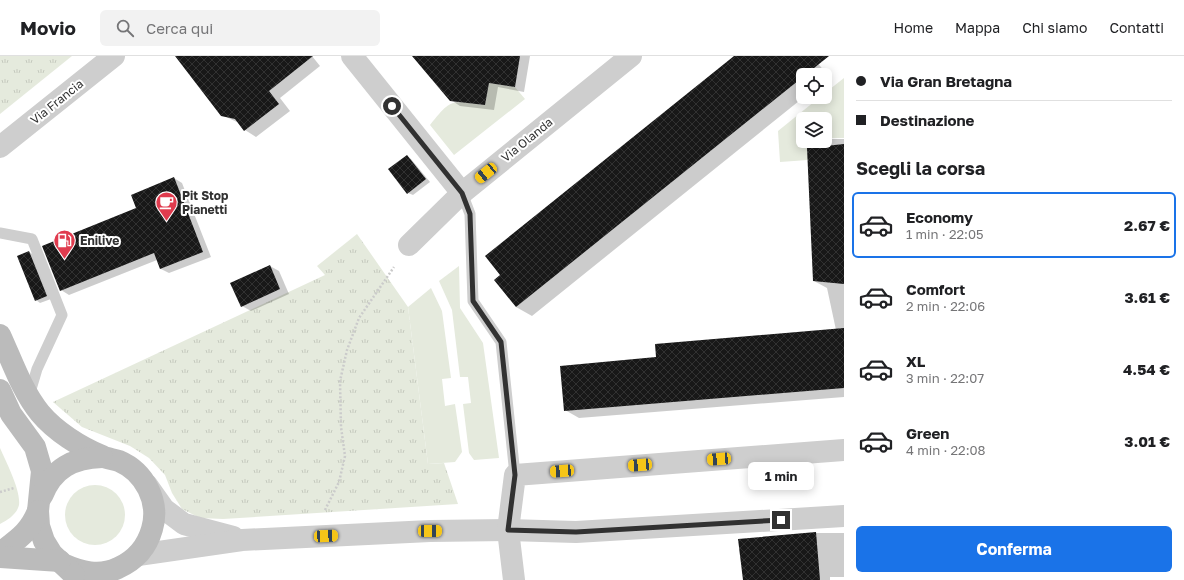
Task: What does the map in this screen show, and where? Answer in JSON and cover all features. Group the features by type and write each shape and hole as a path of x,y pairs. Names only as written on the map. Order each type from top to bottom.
{"main road":[{"path":"0,335 29,397 41,414 67,437 102,457"},
{"path":"0,390 12,414 35,447 42,471 39,526 44,541 52,554 62,562 78,580"},
{"path":"0,553 24,536 32,525 46,485 56,472 70,463 85,457 102,457 120,461 135,471 146,485 153,503 154,522 149,540 129,566 96,574 79,571 62,562 0,558"}],"street":[{"name":"Via Francia","path":"0,147 114,56"},
{"path":"352,56 462,193"},
{"name":"Via Olanda","path":"408,245 462,193 631,56"},
{"path":"514,580 508,530 515,475 844,450"},
{"path":"146,485 164,509 184,524 242,540"},
{"path":"129,566 242,540 430,531 508,530 576,532 844,516"}],"lane":[{"path":"462,193 470,214 473,301 501,342 515,475"},
{"path":"0,233 32,239 62,315 37,369 29,397"}],"path":[{"path":"311,536 340,482 345,456 341,427 340,381 347,350 359,318 408,245"},
{"path":"0,492 16,488"}],"green space":[{"path":"0,56 72,56 0,114"},
{"path":"844,78 844,138 832,138 832,112 801,112 811,104 832,104 832,87"},
{"path":"489,83 515,87 525,99 454,155 430,125 448,105 453,103 465,102 485,105"},
{"path":"796,116 796,148 807,148 808,160 780,162 778,131"},
{"path":"357,234 408,307 428,464 444,463 458,504 223,519 200,518 182,509 172,493 165,475 149,458 130,446 82,427 53,402 325,275 317,266"},
{"path":"459,266 460,308 483,343 499,458 474,460 469,453 463,404 471,403 468,377 460,377 452,310 439,281"},
{"path":"431,288 442,311 451,378 442,379 445,406 455,404 462,452 455,462 428,464 408,307"},
{"path":"0,448 18,492 19,505 9,519 0,524"},
{"path":"89,485 101,485 112,490 120,498 125,509 123,527 112,540 101,545 89,545 78,540 70,532 65,521 65,509 70,498 78,490"}],"building":[{"path":"175,56 313,56 269,91 279,104 244,131 235,119 221,116"},
{"path":"412,56 520,56 515,87 489,83 485,105 450,101"},
{"path":"734,56 829,56 814,68 796,68 796,82 516,307 494,280 500,275 485,256"},
{"path":"844,144 844,284 813,281 807,148 832,148 832,145"},
{"path":"407,155 426,179 407,194 388,169"},
{"path":"174,177 203,252 160,269 154,253 60,291 42,246 136,208 131,195"},
{"path":"29,251 47,296 35,301 17,256"},
{"path":"270,265 280,289 241,307 230,283"},
{"path":"844,328 844,388 564,411 560,366 656,357 655,344"},
{"path":"816,532 820,580 743,580 738,539"}],"place":[{"name":"Pit Stop Pianetti","path":"167,222"},
{"name":"Enilive","path":"64,260"}],"route":[{"path":"392,106 462,193 470,214 473,301 501,342 515,475 508,530 576,532 781,520"}]}
